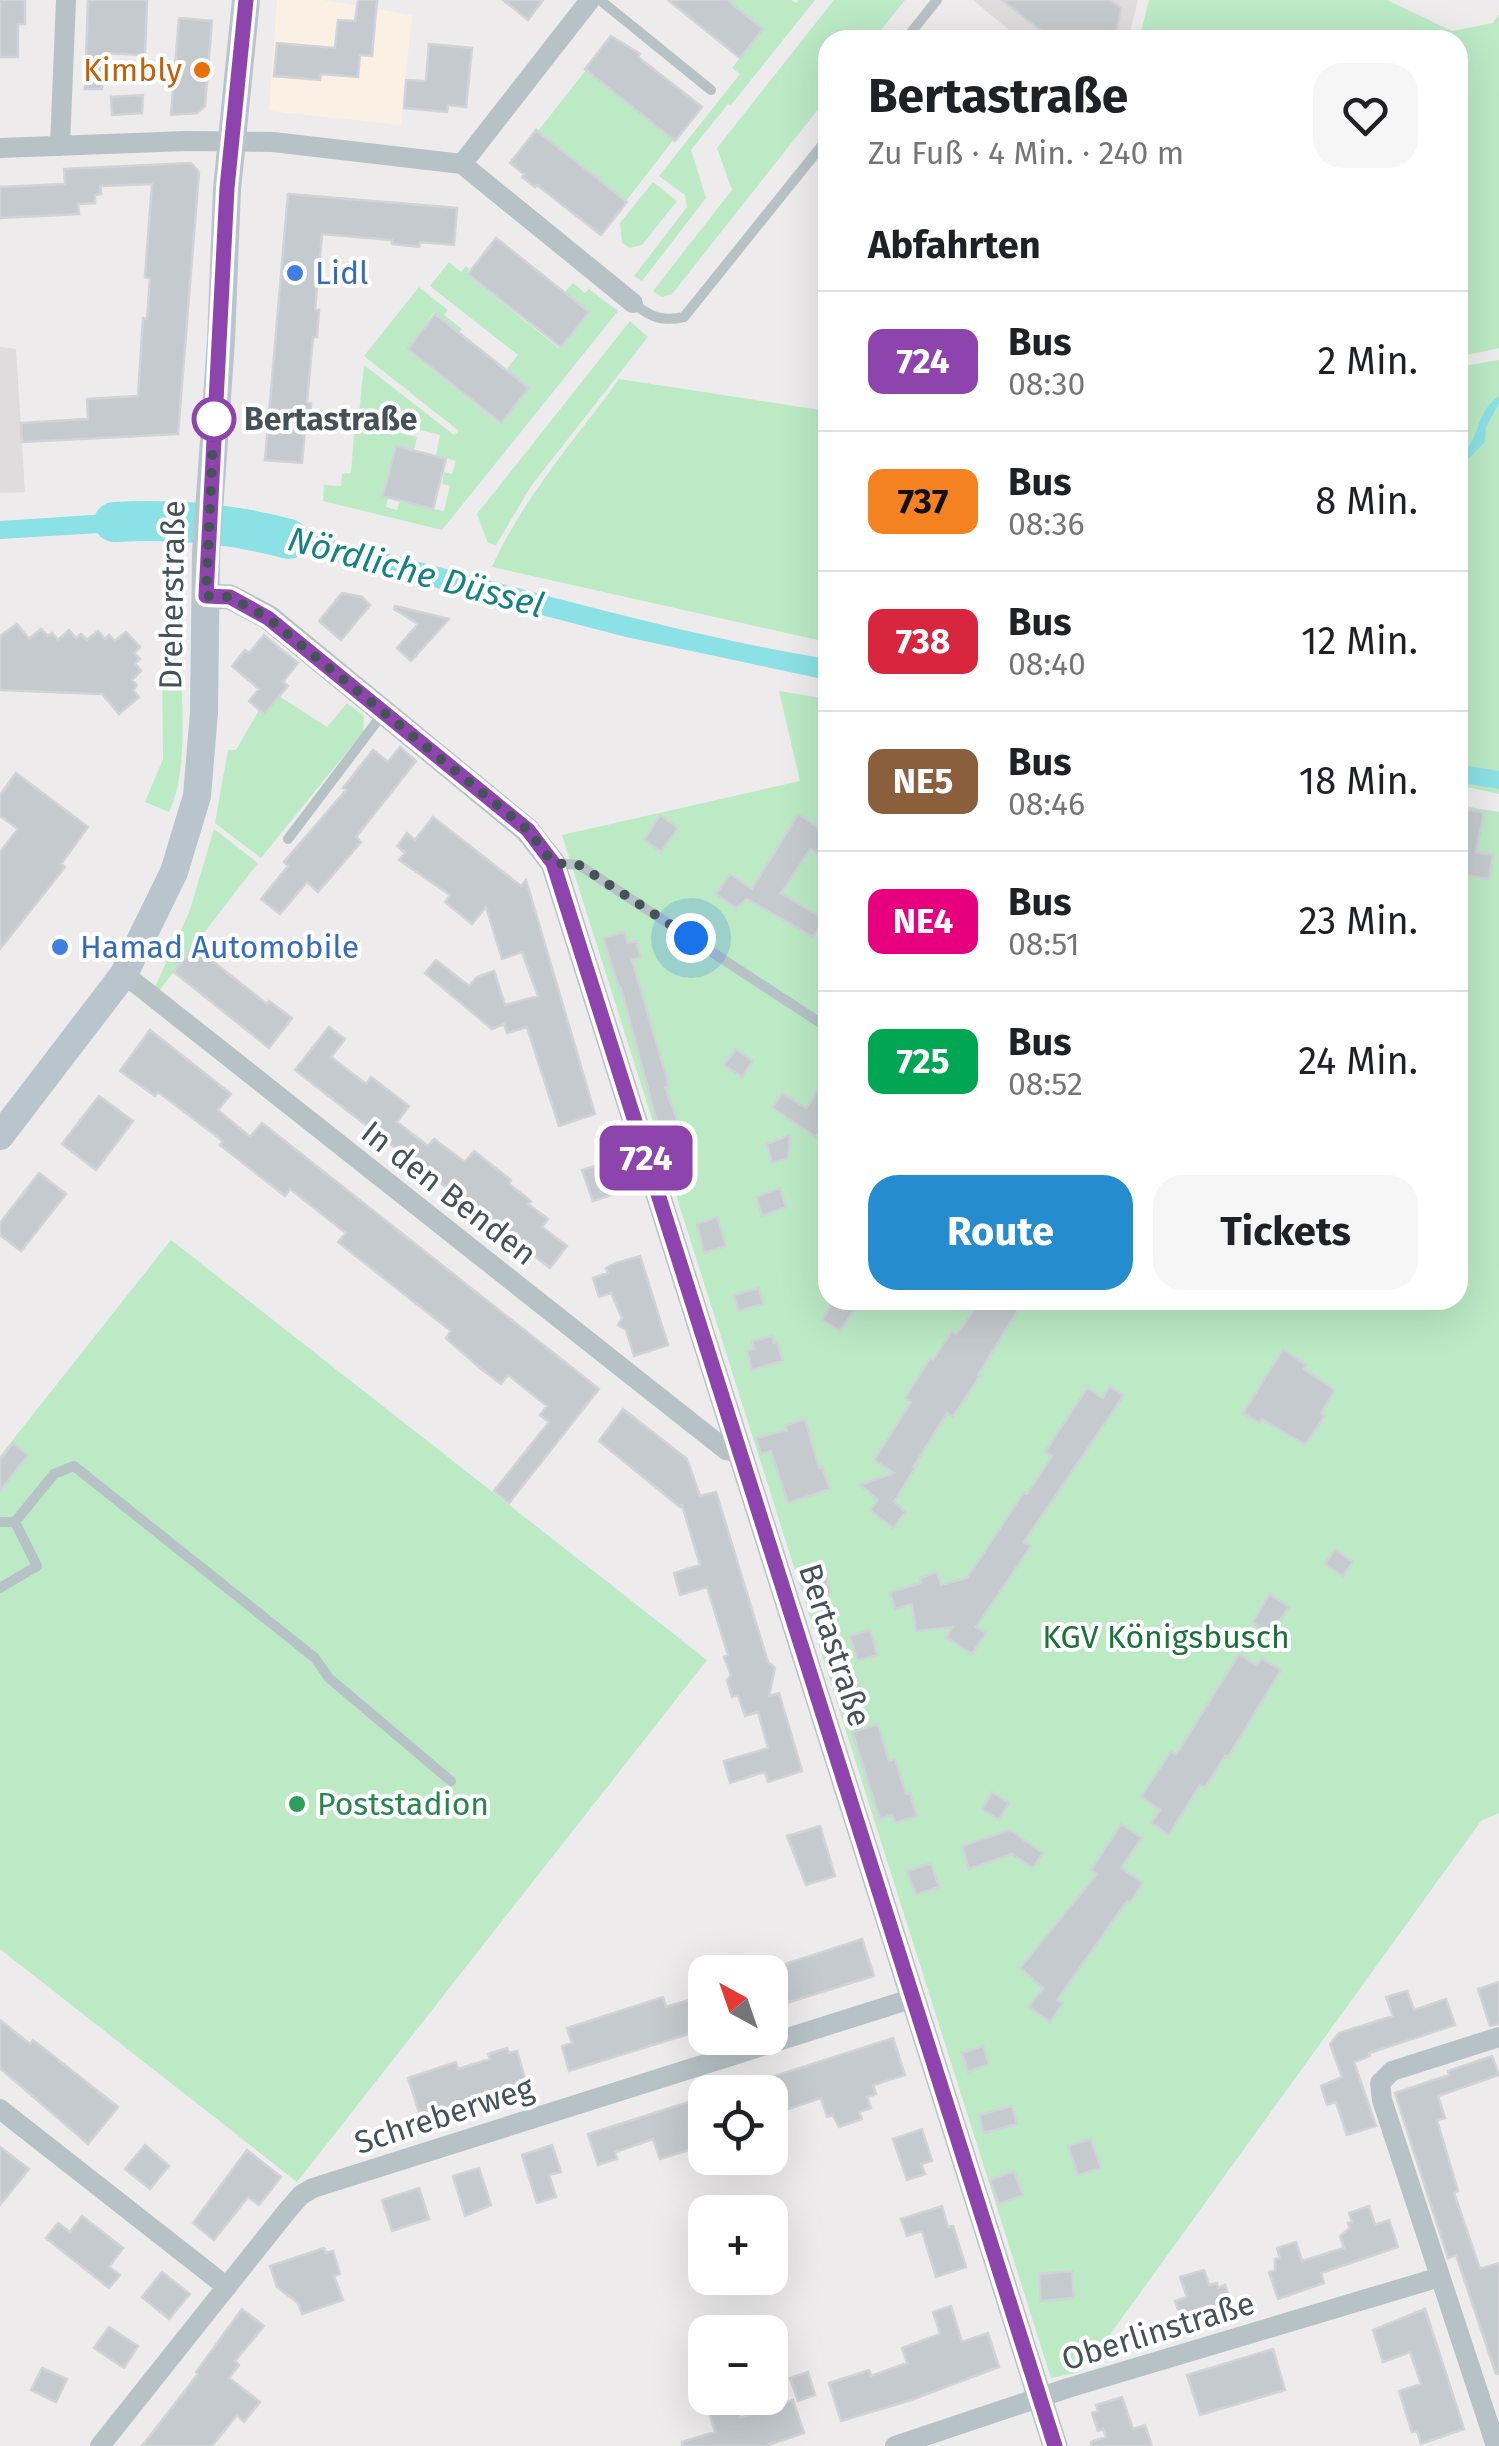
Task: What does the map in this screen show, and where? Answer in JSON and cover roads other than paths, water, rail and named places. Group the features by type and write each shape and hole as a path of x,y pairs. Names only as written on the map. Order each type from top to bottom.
{"main road":[{"name":"Dreherstraße","path":"0,1136 124,974 174,872 196,796 204,712 206,552 230,141 246,0"}],"street":[{"path":"60,146 66,0"},
{"path":"462,164 590,0"},
{"path":"0,148 273,142 462,164 633,302"},
{"name":"Bertastraße","path":"206,596 230,597 253,607 528,830 553,863 1056,2446"},
{"name":"In den Benden","path":"124,974 726,1450 739,1453"},
{"name":"Schreberweg","path":"100,2446 300,2195 914,1998"},
{"path":"1496,2446 1382,2100 1380,2083 1392,2071 1499,2037"},
{"path":"0,2109 227,2287"},
{"name":"Oberlinstraße","path":"895,2446 1067,2389 1440,2277"}],"lane":[{"path":"600,0 711,90"},
{"path":"913,30 936,0"},
{"path":"633,302 650,317 667,321 684,317 818,150"},
{"path":"288,839 385,712"},
{"path":"553,863 579,865 818,1021"},
{"path":"15,1522 54,1474 74,1466 314,1658 329,1678 450,1780"},
{"path":"0,1522 15,1522"},
{"path":"0,1588 37,1566 15,1522"}],"water":[{"path":"1499,396 1486,427 1485,442 1468,459 1468,446"},
{"path":"169,510 167,529 0,539 0,521"},
{"path":"238,518 679,629 818,657 818,678 626,637 237,536"},
{"path":"1468,766 1499,771 1499,789 1468,784"}],"waterway":[{"name":"Nördliche Düssel","path":"114,522 202,523 289,539"}],"place":[{"name":"Kimbly","path":"202,70"},
{"name":"Lidl","path":"295,273"},
{"name":"Bertastraße","path":"214,419"},
{"name":"Hamad Automobile","path":"60,947"},
{"name":"Poststadion","path":"297,1804"}],"park label":[{"name":"KGV Königsbusch","path":"1166,1637"}]}
